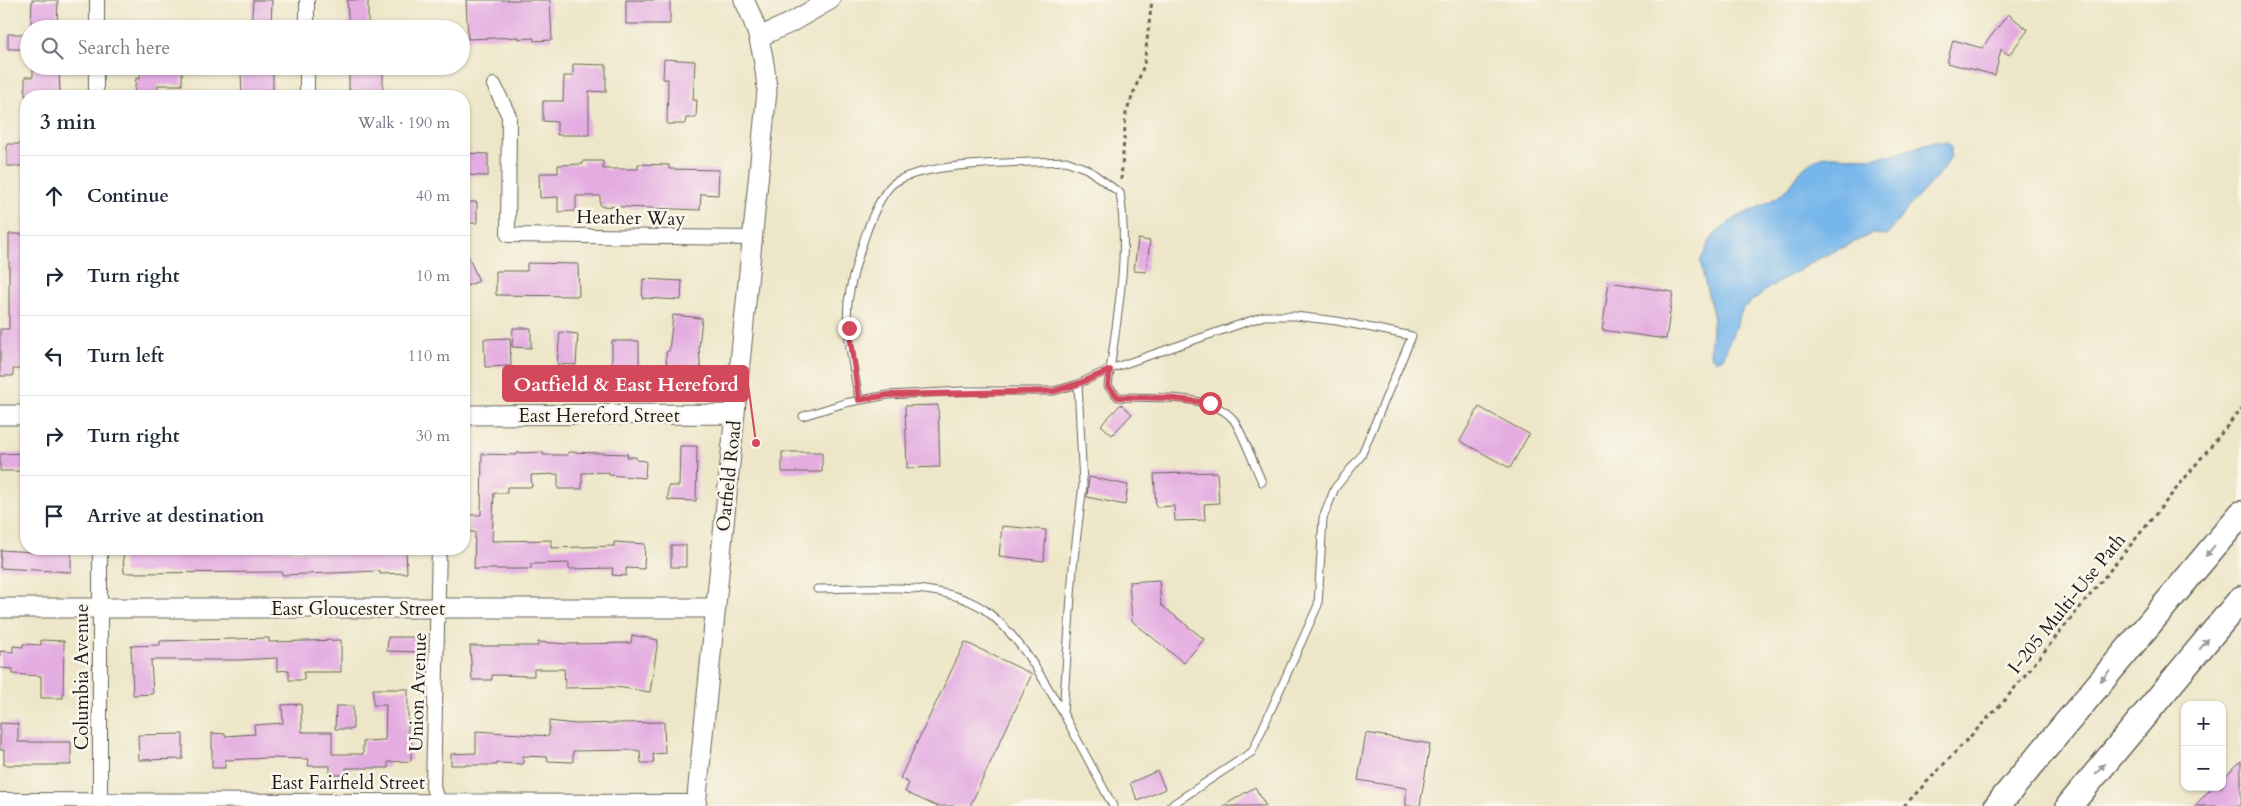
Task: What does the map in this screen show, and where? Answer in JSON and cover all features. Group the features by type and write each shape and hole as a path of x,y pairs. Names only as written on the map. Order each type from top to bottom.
{"highway":[{"path":"1996,806 2241,514"},
{"path":"2069,806 2241,599"}],"street":[{"path":"96,20 97,0"},
{"path":"307,0 307,20"},
{"name":"Oatfield Road","path":"696,804 767,91 766,67 759,37 744,0"},
{"path":"759,37 790,23 830,0"},
{"path":"96,75 96,90"},
{"path":"307,75 307,90"},
{"name":"Heather Way","path":"494,85 509,116 508,235 753,238"},
{"name":"East Hereford Street","path":"470,415 734,414"},
{"path":"0,415 20,415"},
{"name":"Columbia Avenue","path":"100,555 100,803"},
{"name":"Union Avenue","path":"439,555 433,787 439,804"},
{"name":"East Gloucester Street","path":"0,608 716,608"},
{"name":"East Fairfield Street","path":"0,800 100,803 696,804"}],"lane":[{"path":"859,400 849,328 848,302 867,229 884,194 896,181 923,171 1066,161 1087,169 1120,193 1125,224 1121,306 1108,386 1118,397 1168,398 1210,403 1232,419 1262,482"},
{"path":"803,416 859,400 888,395 1054,391 1264,316 1295,316 1328,320 1412,336 1361,456 1335,488 1323,518 1318,606 1252,752 1170,806"},
{"path":"1063,713 1073,567 1083,485 1078,384"},
{"path":"817,589 920,590 952,595 984,610 1013,636 1036,667 1113,806"}],"path":[{"path":"1120,193 1126,113 1144,65 1152,0"},
{"name":"I-205 Multi-Use Path","path":"1904,806 1998,708 2241,409"}],"water":[{"path":"1931,142 1946,142 1951,146 1951,155 1944,169 1913,202 1887,235 1872,234 1818,259 1770,287 1743,308 1723,358 1716,361 1710,355 1713,314 1700,262 1710,241 1719,230 1735,219 1779,196 1804,167 1817,158 1832,156 1865,158 1891,155"}],"building":[{"path":"32,0 58,0 57,20 31,20"},
{"path":"253,0 272,0 271,20 252,20"},
{"path":"347,0 368,0 368,20 348,20"},
{"path":"466,0 550,0 552,40 534,41 534,38 519,39 519,37 470,39 470,20 467,20"},
{"path":"626,0 670,0 670,24 626,24"},
{"path":"2008,14 2028,30 2009,55 2001,49 1995,75 1947,63 1953,40 1982,48"},
{"path":"8,34 20,34 20,49 8,49"},
{"path":"664,59 695,61 693,100 697,100 696,118 686,118 685,124 667,124 668,79 663,79"},
{"path":"573,64 606,65 606,92 589,91 589,135 557,135 557,122 543,121 543,101 563,101 564,76 573,76"},
{"path":"33,75 59,75 60,90 25,90 25,77 33,77"},
{"path":"140,75 182,75 182,85 158,85 158,90 135,90 136,78 140,79"},
{"path":"241,75 273,75 273,90 242,90"},
{"path":"349,75 383,75 383,90 349,90"},
{"path":"7,144 20,144 20,166 7,166"},
{"path":"470,153 488,154 488,176 470,175"},
{"path":"583,161 603,161 603,169 638,169 638,164 669,165 669,169 719,170 718,195 701,194 700,210 600,206 600,196 576,196 576,211 558,212 558,197 540,198 539,173 558,173 558,165 583,164"},
{"path":"470,202 477,202 477,223 470,223"},
{"path":"9,234 20,234 20,369 13,369 13,376 0,376 0,329 9,329"},
{"path":"1138,239 1150,241 1146,272 1134,271"},
{"path":"470,260 479,281 470,285"},
{"path":"527,263 578,264 579,296 496,295 496,271 527,271"},
{"path":"643,279 682,281 681,300 642,298"},
{"path":"1609,282 1673,292 1666,339 1602,330"},
{"path":"673,315 702,318 699,347 701,376 667,378 666,352 669,351"},
{"path":"513,328 531,328 531,348 512,347"},
{"path":"560,332 578,334 576,365 557,364"},
{"path":"510,338 511,366 485,367 484,339"},
{"path":"612,341 639,341 639,378 612,378"},
{"path":"1121,404 1132,414 1112,435 1101,425"},
{"path":"938,405 940,467 907,468 905,406"},
{"path":"1479,407 1529,434 1510,468 1460,441"},
{"path":"680,446 697,446 696,501 668,500 668,486 679,486"},
{"path":"543,452 543,455 568,455 568,452 628,454 627,457 636,457 636,460 646,461 645,478 609,475 609,472 582,473 582,489 558,489 558,474 531,475 532,487 507,487 507,493 494,493 492,541 551,540 551,548 614,546 614,542 645,544 644,569 626,568 626,576 612,575 613,568 569,569 569,563 531,564 531,569 474,569 475,532 470,532 470,515 481,515 482,454 517,455 517,453"},
{"path":"782,452 822,452 822,472 782,472"},
{"path":"20,453 20,471 0,471 0,454"},
{"path":"1217,472 1219,503 1204,504 1205,520 1175,521 1174,506 1156,507 1154,474"},
{"path":"1089,477 1128,485 1125,505 1087,497"},
{"path":"1002,526 1046,530 1044,561 999,556"},
{"path":"671,545 686,545 686,567 671,567"},
{"path":"1,550 20,551 20,555 71,555 71,572 0,568"},
{"path":"123,555 406,555 407,573 380,574 380,571 282,575 282,572 124,573"},
{"path":"1159,580 1161,605 1204,639 1184,663 1132,621 1129,582"},
{"path":"632,635 658,640 650,692 616,687 565,688 564,669 534,669 534,676 492,675 492,680 472,680 470,646 538,646 538,642 568,644 631,643"},
{"path":"388,637 419,637 419,652 387,651"},
{"path":"269,638 269,642 341,640 341,672 304,672 304,680 289,680 289,670 277,671 277,658 151,660 153,694 133,695 131,646 160,645 160,641"},
{"path":"41,640 64,641 63,698 41,698 41,676 13,674 13,669 0,668 0,651 13,652 13,646 23,647 23,644 41,645"},
{"path":"965,642 1032,674 970,806 936,806 905,792 909,783 900,778"},
{"path":"373,689 408,689 408,740 411,740 411,761 388,762 388,768 346,768 346,775 330,775 330,766 308,766 309,759 225,760 225,768 212,768 212,733 225,734 225,736 255,734 254,725 283,723 282,705 301,704 302,732 332,732 332,754 363,754 363,741 385,740 386,705 373,705"},
{"path":"336,706 353,706 353,729 335,729"},
{"path":"549,721 575,724 664,722 665,753 653,754 654,763 641,763 640,751 634,750 573,751 573,762 547,761 548,757 523,756 523,764 451,765 451,754 476,753 476,731 549,736"},
{"path":"0,723 18,724 18,742 71,742 71,765 4,765 4,750 0,750"},
{"path":"1366,733 1430,744 1420,806 1406,806 1406,788 1358,780"},
{"path":"183,734 183,759 139,760 138,735"},
{"path":"2241,761 2241,806 2194,806 2209,791 2226,791 2226,775"},
{"path":"1157,771 1165,789 1138,801 1130,783"},
{"path":"1255,787 1266,806 1223,806"}],"place":[{"name":"Oatfield & East Hereford","path":"756,443"}],"route":[{"path":"849,328 859,400 888,395 1054,391 1078,384 1110,370 1108,386 1118,397 1168,398 1210,403"}]}
